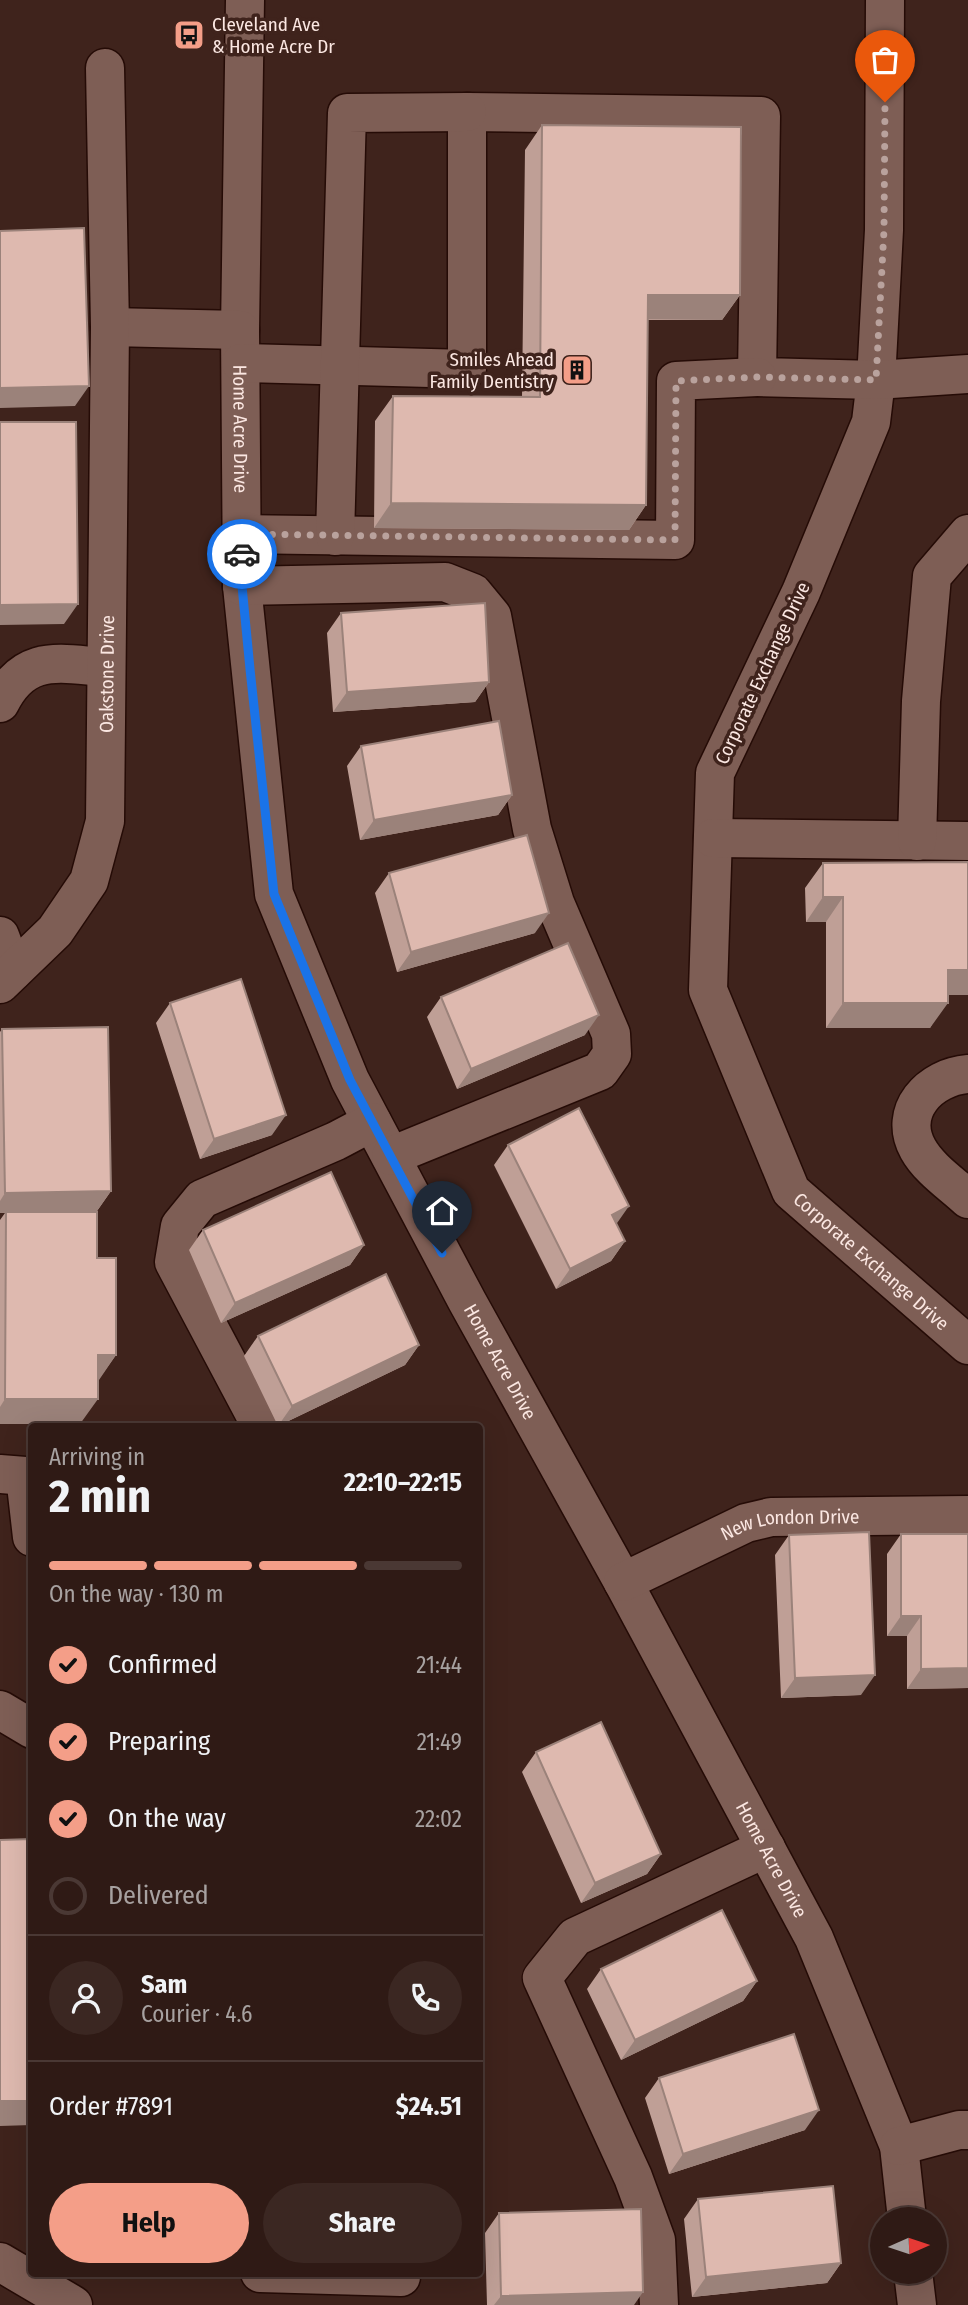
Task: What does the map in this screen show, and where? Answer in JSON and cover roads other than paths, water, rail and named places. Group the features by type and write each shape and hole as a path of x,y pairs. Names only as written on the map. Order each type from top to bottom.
{"street":[{"name":"Home Acre Drive","path":"245,0 240,347 242,586 274,894 350,1080 467,1301 814,1938 899,2146 906,2207"},
{"name":"Corporate Exchange Drive","path":"885,0 884,230 876,380 871,422 801,592 715,773 708,990 791,1191 968,1345"},
{"name":"Oakstone Drive","path":"6,977 55,931 89,881 105,821 110,327 106,68"},
{"path":"110,327 341,365 467,369 467,112"},
{"path":"335,536 347,113 761,116 757,377"},
{"path":"242,534 675,540 676,381 757,377 876,380 968,374"},
{"path":"917,841 921,701 932,576 968,534"},
{"path":"242,586 445,582 473,593 492,616 532,829 555,903 611,1034 612,1054 600,1071 391,1156"},
{"path":"0,703 8,687 25,671 44,664 106,667"},
{"path":"713,838 968,841"},
{"path":"0,936 6,977"},
{"path":"968,1074 956,1075 921,1095 914,1109 911,1126 917,1147 927,1161 968,1199"},
{"path":"259,1423 174,1262 180,1226 202,1199 336,1141 372,1122"},
{"path":"0,1474 25,1476 28,1502"},
{"name":"New London Drive","path":"623,1583 746,1523 771,1517 968,1515"},
{"path":"0,1710 28,1727"},
{"path":"659,2305 656,2240 638,2189 542,1978 575,1937 766,1848"},
{"path":"899,2146 968,2130"},
{"path":"11,2268 73,2305"},
{"path":"307,2277 401,2285"},
{"path":"914,2284 917,2305"}],"place":[{"name":"Cleveland Ave & Home Acre Dr","path":"189,35"},
{"name":"Smiles Ahead Family Dentistry","path":"577,370"}]}
